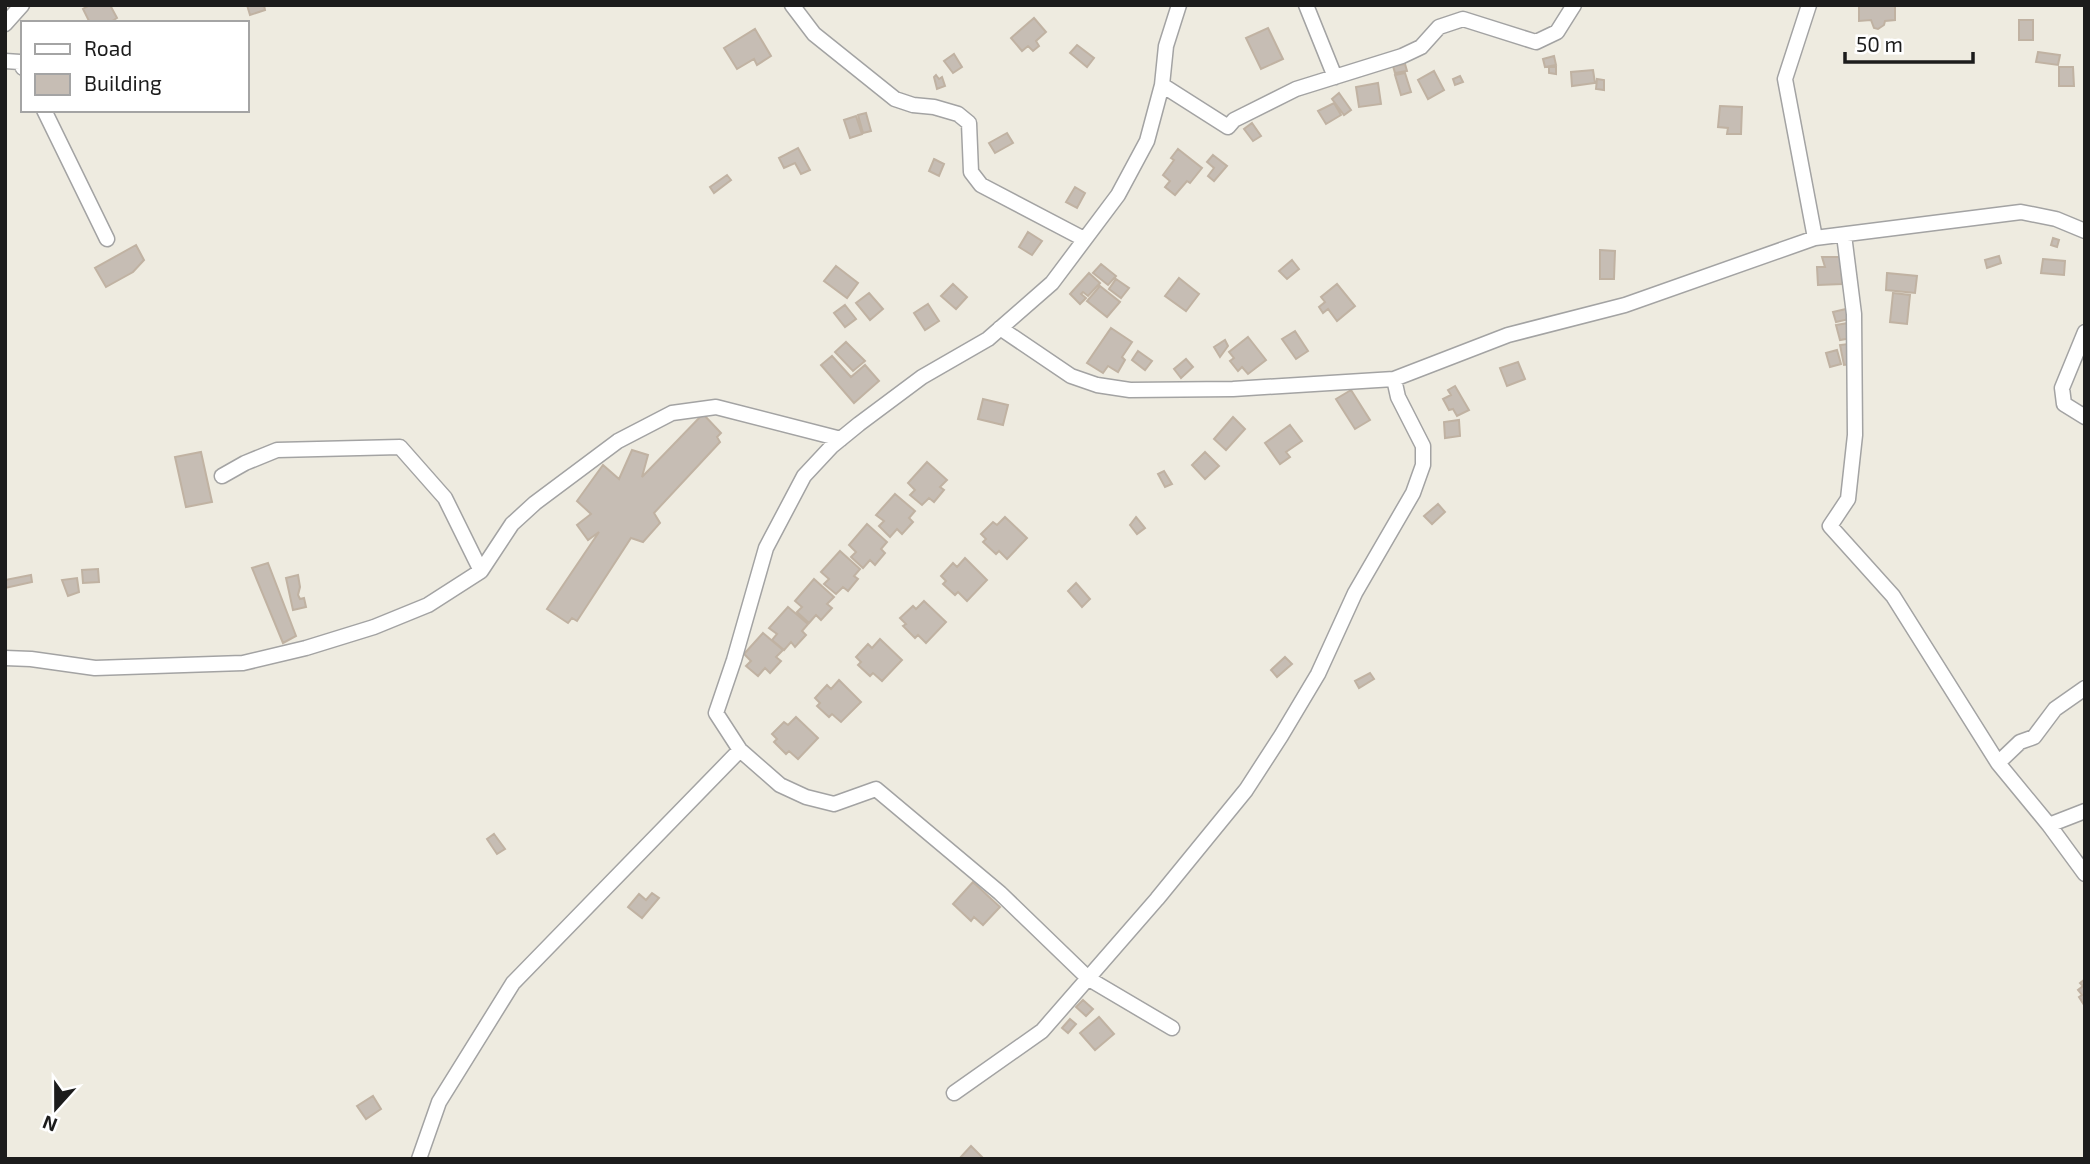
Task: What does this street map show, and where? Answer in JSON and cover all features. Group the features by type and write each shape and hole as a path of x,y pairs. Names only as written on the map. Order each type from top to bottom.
{"street":[{"path":"5,24 22,5"},
{"path":"792,5 814,34 895,99 958,114 969,123 971,172 981,186 1084,239"},
{"path":"1172,1028 1089,979 1000,893 876,789 834,804 806,797 780,785 740,750 716,713 766,548 804,476 841,439 922,377 988,339 1052,283 1118,195 1147,141 1162,85 1166,46 1179,5"},
{"path":"1306,5 1335,77"},
{"path":"1162,85 1228,127 1234,120 1296,89 1402,56 1421,47 1440,27 1463,19 1536,42 1558,32 1574,5"},
{"path":"1810,5 1785,79 1815,238"},
{"path":"45,112 107,239"},
{"path":"1000,328 1071,376 1097,385 1130,390 1233,389 1394,379 1508,335 1625,305 1815,238 2021,212 2056,219 2085,232"},
{"path":"1844,235 1854,314 1855,435 1847,499 1830,526 1893,596 1998,763 2085,874"},
{"path":"2085,332 2062,388 2064,404 2085,416"},
{"path":"954,1093 1042,1031 1089,979 1246,790 1318,674 1355,593 1413,493 1423,465 1423,446 1398,397 1394,379"},
{"path":"5,659 32,659 95,668 243,663 306,648 374,627 428,605 481,571 512,524 535,503 618,441 672,413 716,407 841,439"},
{"path":"222,476 277,450 400,447 445,498 481,571"},
{"path":"1998,763 2020,742 2034,737 2055,709 2085,688"},
{"path":"419,1159 439,1102 513,983 740,750"},
{"path":"2049,825 2085,811"}],"building":[{"path":"90,5 110,5 117,18 112,21 89,21 83,9"},
{"path":"247,5 264,5 265,10 250,15"},
{"path":"1859,5 1895,5 1895,20 1885,21 1878,29 1874,28 1871,20 1859,21"},
{"path":"1034,18 1046,32 1036,41 1039,46 1033,51 1028,46 1022,51 1011,38"},
{"path":"2019,20 2033,20 2033,40 2019,40"},
{"path":"1268,28 1283,59 1261,69 1246,38"},
{"path":"755,29 771,56 757,65 754,59 737,69 724,48"},
{"path":"1077,45 1094,58 1087,67 1070,53"},
{"path":"2038,52 2060,55 2058,65 2036,62"},
{"path":"954,54 962,67 953,73 944,61"},
{"path":"1554,56 1556,65 1545,67 1543,59"},
{"path":"1405,64 1407,71 1395,73 1393,66"},
{"path":"1549,67 1556,67 1556,74 1549,73"},
{"path":"2059,67 2073,67 2074,86 2059,86"},
{"path":"1593,70 1595,83 1572,86 1571,72"},
{"path":"1434,71 1444,90 1428,99 1418,80"},
{"path":"1405,73 1411,92 1401,95 1395,75"},
{"path":"936,75 939,79 942,77 945,86 937,89 934,77"},
{"path":"1460,76 1463,82 1455,85 1453,79"},
{"path":"1597,79 1604,80 1604,90 1596,89"},
{"path":"1378,83 1381,104 1359,107 1356,87"},
{"path":"1339,93 1351,110 1344,115 1332,99"},
{"path":"1334,103 1341,115 1326,124 1318,111"},
{"path":"1720,106 1742,107 1741,134 1727,134 1728,128 1718,127"},
{"path":"866,113 871,131 863,133 858,115"},
{"path":"856,116 862,134 850,138 844,120"},
{"path":"1252,123 1261,136 1253,141 1244,129"},
{"path":"1007,133 1013,143 995,153 989,143"},
{"path":"798,148 810,170 801,174 795,163 784,168 779,158"},
{"path":"1178,149 1202,168 1190,183 1187,181 1175,195 1165,187 1170,181 1163,175"},
{"path":"1213,155 1227,166 1214,181 1208,176 1214,168 1207,162"},
{"path":"934,159 944,164 939,176 929,171"},
{"path":"727,175 731,180 714,193 710,187"},
{"path":"1075,187 1085,193 1077,208 1066,202"},
{"path":"1028,232 1042,241 1032,255 1019,247"},
{"path":"2053,238 2059,240 2057,247 2051,245"},
{"path":"136,245 144,260 133,272 106,287 95,268"},
{"path":"1600,250 1615,251 1614,279 1600,279"},
{"path":"1999,256 2001,263 1987,268 1985,260"},
{"path":"1822,257 1841,257 1842,284 1818,285 1817,267 1825,267"},
{"path":"2043,259 2065,261 2064,275 2041,273"},
{"path":"1292,260 1299,269 1287,279 1279,271"},
{"path":"1101,264 1116,276 1108,285 1093,273"},
{"path":"836,266 858,283 847,298 824,281"},
{"path":"1089,273 1100,283 1088,296 1083,292 1081,294 1086,298 1080,304 1070,294"},
{"path":"1887,273 1917,276 1915,293 1886,290"},
{"path":"1179,278 1199,294 1186,311 1165,296"},
{"path":"1116,279 1129,288 1121,298 1109,289"},
{"path":"953,284 967,297 956,309 941,296"},
{"path":"1337,284 1355,306 1337,321 1328,309 1323,313 1319,307 1325,302 1321,297"},
{"path":"1100,286 1120,302 1107,317 1087,301"},
{"path":"869,293 883,309 870,320 856,303"},
{"path":"1893,293 1910,295 1907,324 1890,322"},
{"path":"928,304 939,321 925,330 914,313"},
{"path":"845,305 856,319 845,327 834,313"},
{"path":"1846,309 1849,319 1836,322 1833,312"},
{"path":"1848,323 1852,338 1840,340 1836,325"},
{"path":"1111,328 1132,342 1122,357 1125,360 1118,372 1108,366 1103,373 1087,363"},
{"path":"1295,331 1308,351 1296,359 1282,339"},
{"path":"1248,337 1266,360 1248,374 1242,367 1238,371 1230,361 1234,358 1229,352"},
{"path":"1225,340 1228,346 1220,357 1214,347"},
{"path":"846,342 865,361 853,371 835,352"},
{"path":"1848,344 1852,364 1844,365 1840,345"},
{"path":"1837,350 1841,364 1830,367 1826,353"},
{"path":"1138,351 1152,361 1145,370 1132,360"},
{"path":"832,356 851,377 865,365 879,381 854,403 821,365"},
{"path":"1186,359 1193,367 1181,378 1174,369"},
{"path":"1518,362 1525,379 1507,386 1500,368"},
{"path":"1455,386 1469,410 1457,416 1453,409 1449,410 1443,399 1451,395 1448,390"},
{"path":"1351,390 1370,420 1355,429 1336,399"},
{"path":"983,399 1008,405 1003,425 978,419"},
{"path":"703,414 721,433 717,437 720,442 654,513 660,523 643,542 631,538 577,621 572,618 568,623 547,609 599,532 588,540 577,525 591,514 577,501 603,465 619,479 632,450 648,455 642,477"},
{"path":"1233,417 1245,429 1226,450 1214,439"},
{"path":"1459,420 1460,436 1445,438 1444,422"},
{"path":"1290,425 1302,441 1286,452 1290,457 1280,464 1265,443"},
{"path":"201,452 212,502 186,507 175,457"},
{"path":"1205,452 1219,466 1205,479 1192,465"},
{"path":"927,462 947,480 940,487 944,490 934,502 929,498 922,505 910,495 915,490 908,483"},
{"path":"1164,471 1172,484 1165,487 1158,474"},
{"path":"895,494 915,511 909,518 913,522 902,534 897,529 890,537 879,526 884,521 876,515"},
{"path":"1438,504 1445,512 1432,524 1424,516"},
{"path":"1005,517 1027,538 1007,559 999,551 996,554 983,542 986,539 981,534 993,522 997,525"},
{"path":"1136,517 1145,528 1137,534 1130,525"},
{"path":"867,524 887,542 881,549 885,553 875,565 870,560 863,568 851,557 856,552 849,545"},
{"path":"840,551 860,569 854,576 858,579 848,591 843,587 836,594 824,584 829,579 821,572"},
{"path":"965,558 987,580 967,601 958,592 955,595 943,584 946,581 941,576 953,563 957,567"},
{"path":"268,563 296,636 283,643 252,568"},
{"path":"98,569 99,582 83,583 82,570"},
{"path":"31,575 32,582 5,588 5,580"},
{"path":"298,575 298,595 300,599 304,598 306,607 293,610 286,578"},
{"path":"77,578 79,592 68,596 62,580"},
{"path":"814,579 834,597 827,604 832,608 821,620 816,615 809,623 797,612 802,607 795,601"},
{"path":"1076,583 1090,599 1082,607 1068,591"},
{"path":"924,601 946,622 926,643 918,635 915,638 903,626 906,624 900,618 913,606 916,609"},
{"path":"788,607 808,624 802,631 806,635 795,647 791,642 784,650 772,640 777,634 769,628"},
{"path":"763,633 783,650 776,657 781,661 770,673 765,668 758,676 746,666 751,661 744,654"},
{"path":"880,639 902,660 882,681 873,673 870,676 858,665 861,662 856,657 868,644 872,648"},
{"path":"1285,657 1292,664 1277,677 1271,670"},
{"path":"1370,673 1374,679 1359,688 1355,681"},
{"path":"839,680 861,702 841,722 832,714 829,717 817,706 820,703 815,698 827,685 831,689"},
{"path":"796,717 818,738 798,759 789,751 786,754 774,742 777,739 772,734 784,722 788,725"},
{"path":"494,834 505,849 497,854 487,839"},
{"path":"973,882 1000,907 983,925 974,917 971,921 953,904"},
{"path":"652,893 659,898 642,918 628,907 639,894 646,900"},
{"path":"2085,979 2085,1004 2084,1005 2078,990"},
{"path":"1083,1000 1093,1009 1086,1016 1076,1007"},
{"path":"1099,1017 1114,1034 1095,1050 1080,1033"},
{"path":"1070,1019 1076,1024 1068,1033 1062,1028"},
{"path":"373,1096 381,1109 366,1119 357,1106"},
{"path":"971,1146 984,1159 959,1159"}]}
